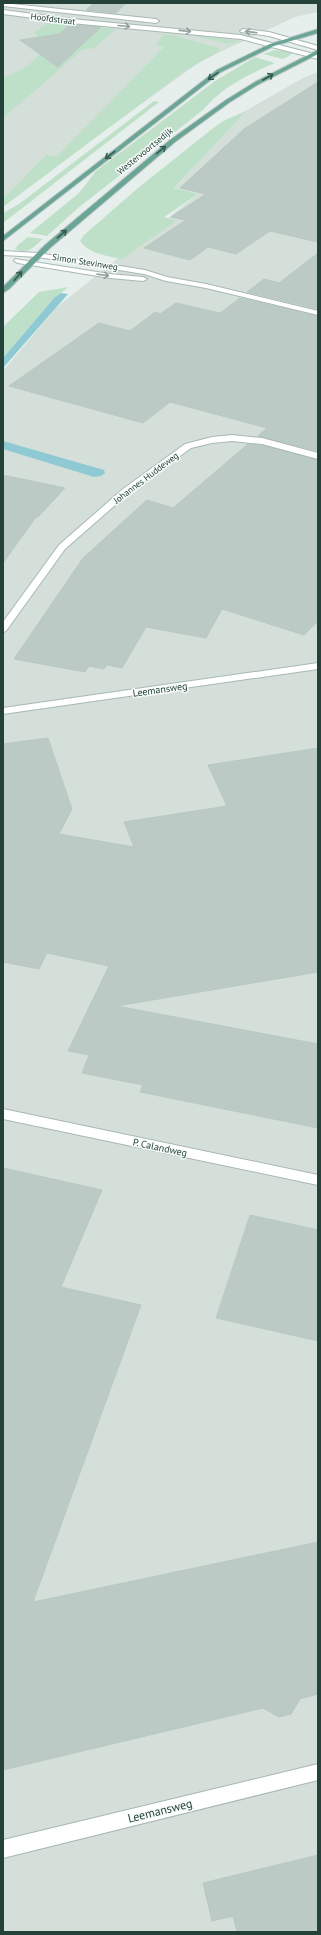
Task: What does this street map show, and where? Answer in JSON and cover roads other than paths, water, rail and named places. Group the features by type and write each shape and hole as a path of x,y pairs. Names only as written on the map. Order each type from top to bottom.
{"main road":[{"name":"Westervoortsedijk","path":"3,240 208,79 243,58 272,45 318,31"},
{"name":"Westervoortsedijk","path":"3,291 38,255 179,135 238,94 314,56 318,52"}],"street":[{"name":"Hoofdstraat","path":"3,4 152,20"},
{"name":"Hoofdstraat","path":"4,13 146,28"},
{"path":"146,28 152,20 160,21"},
{"name":"Westervoortsedijk","path":"207,27 269,34 290,39"},
{"path":"146,28 241,37 314,56"},
{"path":"290,39 318,48"},
{"name":"Simon Stevinweg","path":"3,253 38,255 139,271 166,279 206,286 318,313"},
{"name":"Simon Stevinweg","path":"3,257 28,264 110,276 166,279"},
{"name":"Johannes Huddeweg","path":"3,629 62,548 126,491 188,446 212,440 232,438 262,441 318,456"},
{"name":"Leemansweg","path":"3,711 318,666"},
{"name":"P. Calandweg","path":"3,1114 318,1180"},
{"name":"Leemansweg","path":"3,1849 318,1772"}],"water":[{"path":"61,293 68,294 3,368 3,358 55,297"},
{"path":"3,441 104,470 105,473 101,476 94,477 3,449"}]}
